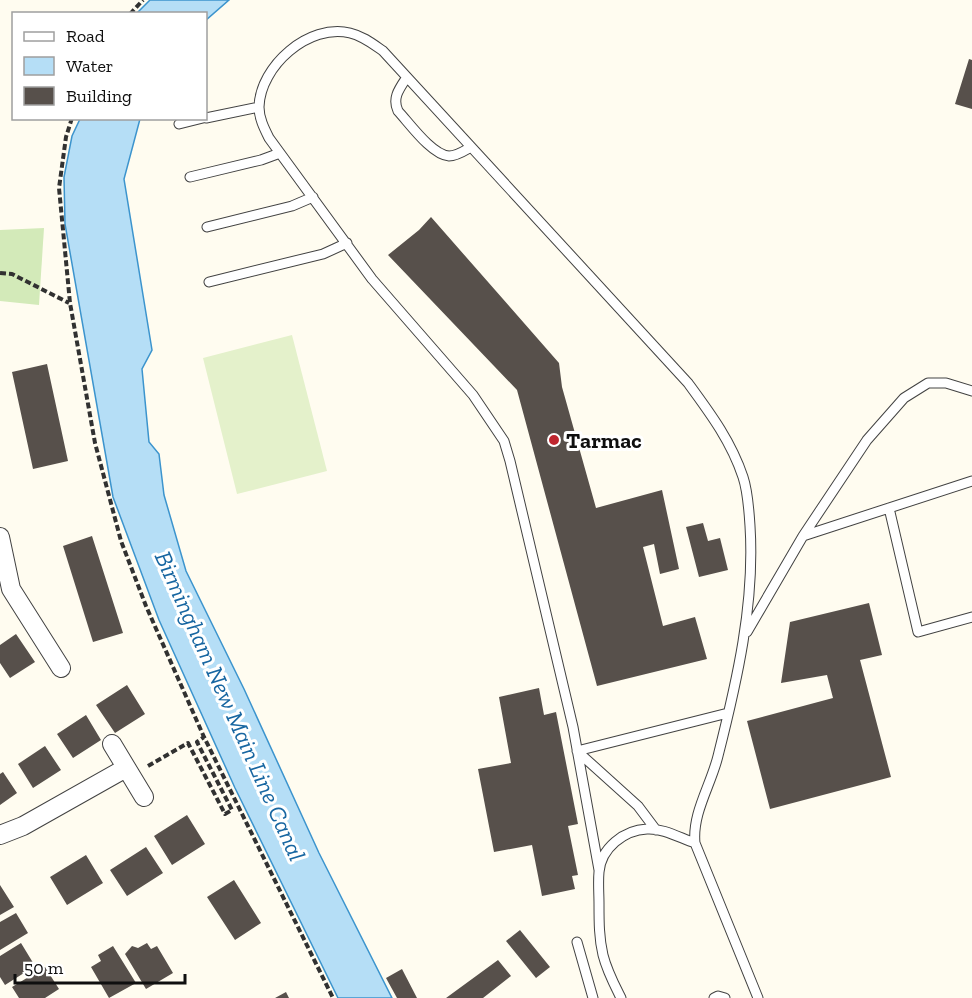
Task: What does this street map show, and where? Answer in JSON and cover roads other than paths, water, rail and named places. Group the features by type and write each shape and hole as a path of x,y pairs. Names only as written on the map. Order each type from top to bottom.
{"street":[{"path":"0,537 6,591 61,668"},
{"path":"112,744 144,797"},
{"path":"0,835 23,826 129,772"}],"lane":[{"path":"621,998 609,975 603,954 599,930 599,870 577,751 504,441 473,394 372,279 269,138 262,122 259,107 264,85 274,67 286,54 317,35 335,32 349,33 369,40 382,51 688,383 716,420 731,447 744,479 749,509 752,550 750,603 717,759 694,831 695,843 758,998"},
{"path":"407,77 396,93 395,104 398,111 436,153 448,156 471,147"},
{"path":"207,117 259,107"},
{"path":"179,124 196,120"},
{"path":"190,177 261,160 280,153"},
{"path":"207,227 292,206 313,197"},
{"path":"209,282 323,254 347,243"},
{"path":"743,639 803,536 867,440 904,398 928,383 946,383 972,392"},
{"path":"803,536 972,481"},
{"path":"889,508 918,632 972,617"},
{"path":"577,751 728,713"},
{"path":"577,751 638,806 656,830"},
{"path":"599,870 606,852 616,841 630,832 656,830 695,843"},
{"path":"577,942 593,998"},
{"path":"714,998 718,996 725,998"}],"water":[{"path":"150,0 229,0 207,19 207,12 138,12"},
{"name":"Birmingham New Main Line Canal","path":"80,120 140,120 124,179 152,350 142,369 149,442 159,454 164,495 186,571 244,689 319,853 392,998 338,998 235,788 159,620 113,497 65,224 64,177 72,136"}],"place":[{"name":"Tarmac","path":"554,440"}]}
